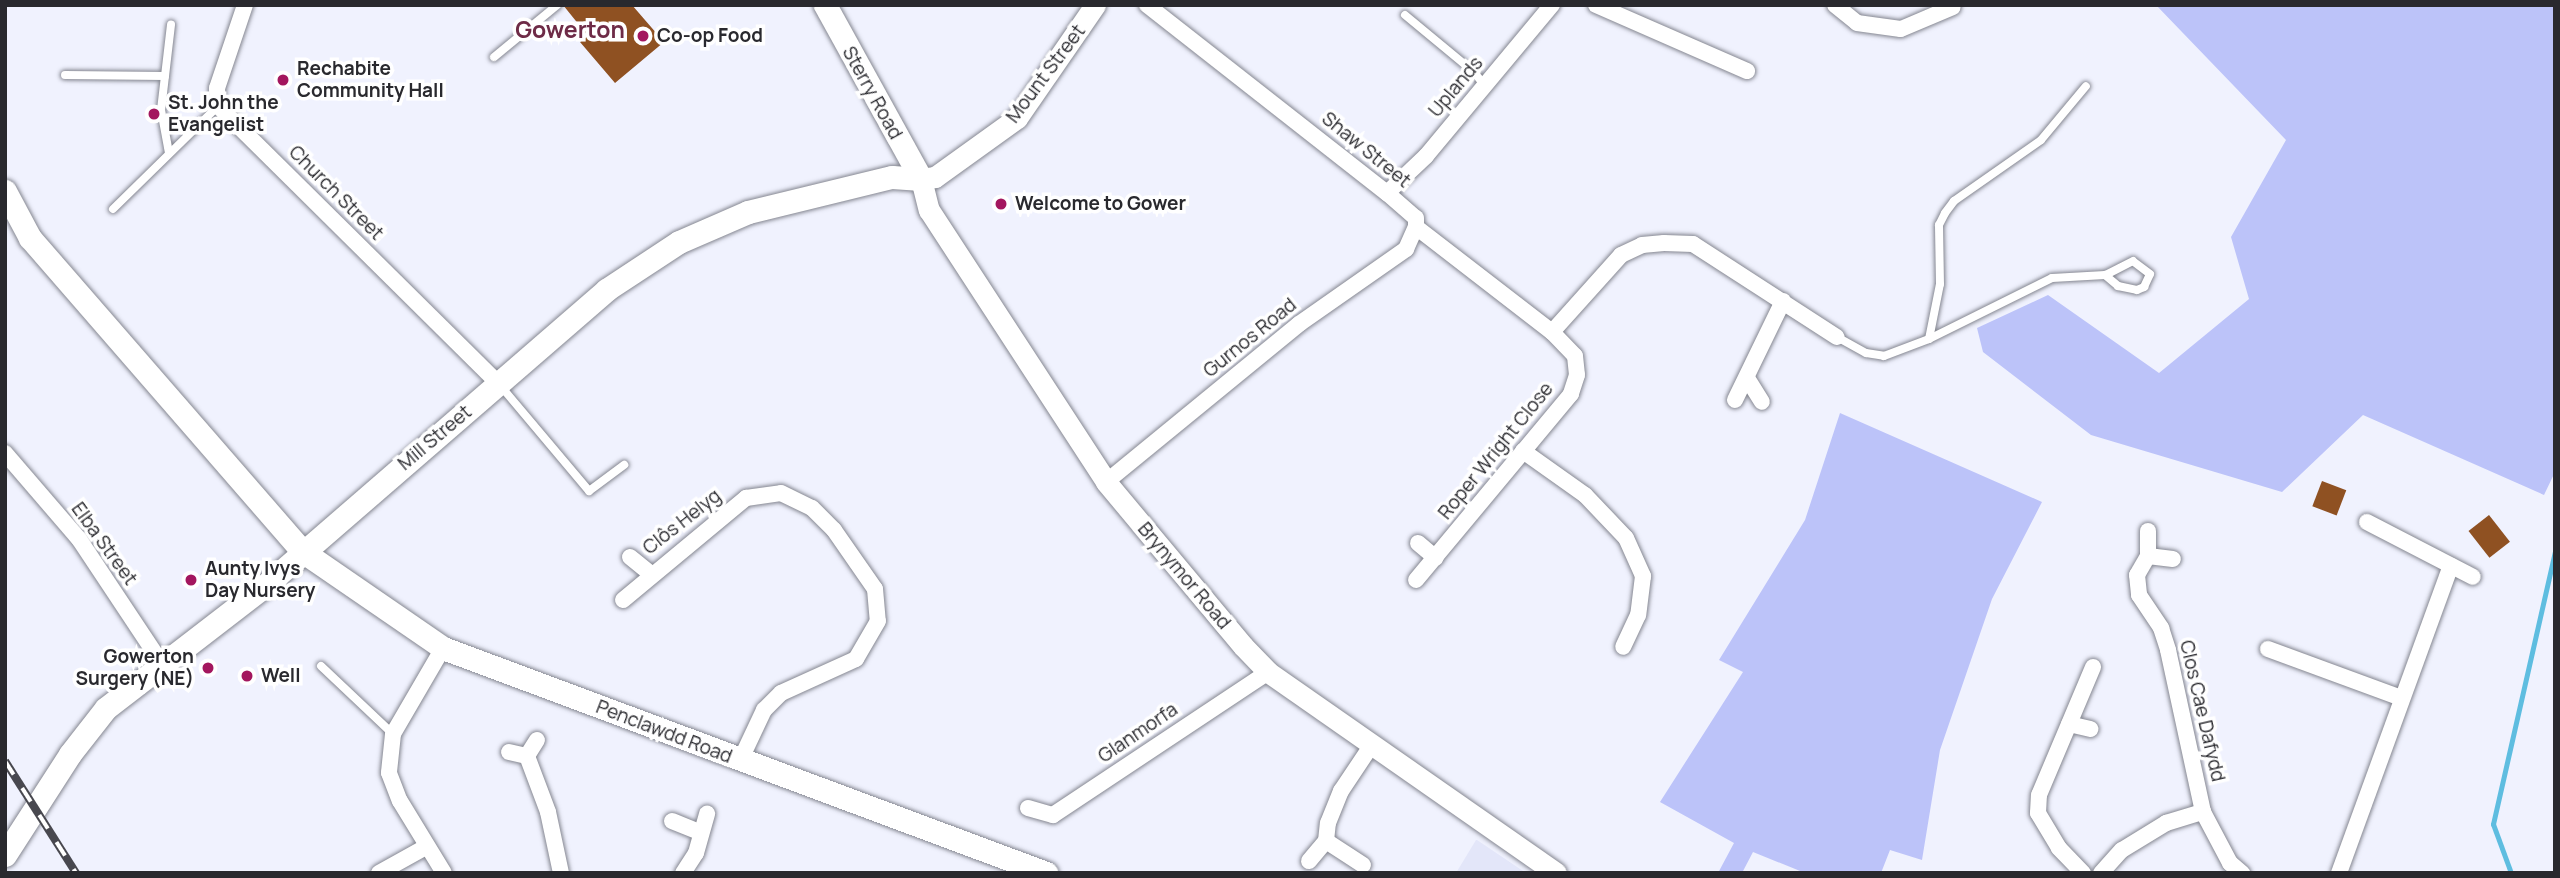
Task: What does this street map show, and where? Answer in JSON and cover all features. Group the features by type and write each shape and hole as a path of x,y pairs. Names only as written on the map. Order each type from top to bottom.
{"main road":[{"name":"Sterry Road","path":"825,5 921,179"},
{"name":"Mill Street","path":"5,855 70,754 106,708 302,551 606,290 679,242 748,212 892,177 921,179"},
{"name":"Penclawdd Road","path":"5,191 30,238 302,551 443,648 1046,873"}],"street":[{"path":"218,106 217,88 245,5"},
{"name":"Mount Street","path":"921,179 935,177 1017,118 1095,5"},
{"name":"Shaw Street","path":"1147,5 1387,192 1416,218 1416,227 1552,332"},
{"name":"Uplands","path":"1387,192 1426,156 1552,5"},
{"path":"1596,5 1628,12 1747,71"},
{"path":"1835,5 1857,23 1901,29 1953,7"},
{"name":"Church Street","path":"218,106 499,384"},
{"name":"Brynymor Road","path":"921,179 929,210 1106,482 1268,672 1556,873"},
{"name":"Gurnos Road","path":"1106,482 1299,324 1406,250 1416,227"},
{"path":"1552,332 1620,255 1642,245 1693,244 1837,337"},
{"path":"1735,400 1783,301"},
{"name":"Roper Wright Close","path":"1416,580 1571,394 1577,375 1575,356 1552,332"},
{"path":"1746,378 1762,402"},
{"path":"1524,451 1585,495 1626,538 1643,576 1638,615 1623,647"},
{"name":"Elba Street","path":"5,453 79,540 162,664"},
{"name":"Clôs Helyg","path":"623,600 651,574 746,498 781,494 812,508 834,530 876,589 878,621 856,659 781,693 764,710 740,761"},
{"path":"2367,522 2473,578"},
{"name":"Clos Cae Dafydd","path":"2148,531 2148,556 2137,575 2139,594 2161,628 2168,650 2203,812 2230,863 2242,873"},
{"path":"1418,543 1436,558"},
{"name":"Clôs Helyg","path":"630,556 651,574"},
{"path":"2148,556 2173,559"},
{"path":"2339,873 2451,566"},
{"path":"443,648 393,734 389,773 426,846 444,873"},
{"path":"2268,649 2401,698"},
{"path":"2083,873 2060,848 2038,813 2039,795 2093,667"},
{"name":"Glanmorfa","path":"1028,808 1053,815 1268,672"},
{"path":"2069,724 2090,729"},
{"path":"527,756 537,740"},
{"path":"1309,861 1326,841 1328,822 1341,791 1371,746"},
{"path":"509,752 527,756"},
{"path":"527,756 548,812 561,873"},
{"path":"2101,873 2122,850 2166,823 2203,812"},
{"path":"683,873 696,853 699,832 707,814"},
{"path":"671,821 699,832"},
{"path":"1326,841 1363,866"},
{"path":"379,873 426,846"}],"lane":[{"path":"494,57 557,5"},
{"path":"1405,15 1474,72 1485,86"},
{"path":"169,153 161,110 172,25"},
{"path":"65,75 165,76"},
{"path":"1929,339 1940,284 1938,225 1945,212 1954,201 2041,140 2086,86"},
{"path":"113,209 218,106"},
{"path":"1837,337 1866,353 1884,356 1929,339 1966,317 2052,278 2105,275 2133,261 2144,265 2150,278 2144,287 2126,289 2105,275"},
{"path":"499,384 589,491 624,465"},
{"path":"321,666 393,734"}],"shaded area":[{"path":"2156,5 2555,5 2555,472 2544,495 2363,415 2282,492 2091,435 1983,352 1977,328 2048,295 2159,373 2249,299 2231,237 2286,140"},
{"path":"1840,413 2042,502 1992,599 1940,750 1922,860 1890,850 1881,873 1805,873 1753,852 1742,873 1718,873 1734,843 1660,802 1743,672 1719,660 1805,520"},
{"path":"1477,840 1526,873 1456,873"}],"building":[{"path":"563,5 632,5 664,42 615,83 580,42 588,36"},
{"path":"2322,481 2346,490 2337,516 2312,506"},
{"path":"2489,515 2510,542 2489,558 2469,531"}],"waterway":[{"path":"2511,873 2493,824 2555,551"}],"railway":[{"path":"5,761 76,873"}],"place":[{"name":"Co-op Food","path":"643,36"},
{"name":"Rechabite Community Hall","path":"283,80"},
{"name":"St. John the Evangelist","path":"154,114"},
{"name":"Welcome to Gower","path":"1001,204"},
{"name":"Aunty Ivys Day Nursery","path":"191,580"},
{"name":"Gowerton Surgery (NE)","path":"208,668"},
{"name":"Well","path":"247,676"}],"district":[{"name":"Gowerton","path":"570,29"}]}
